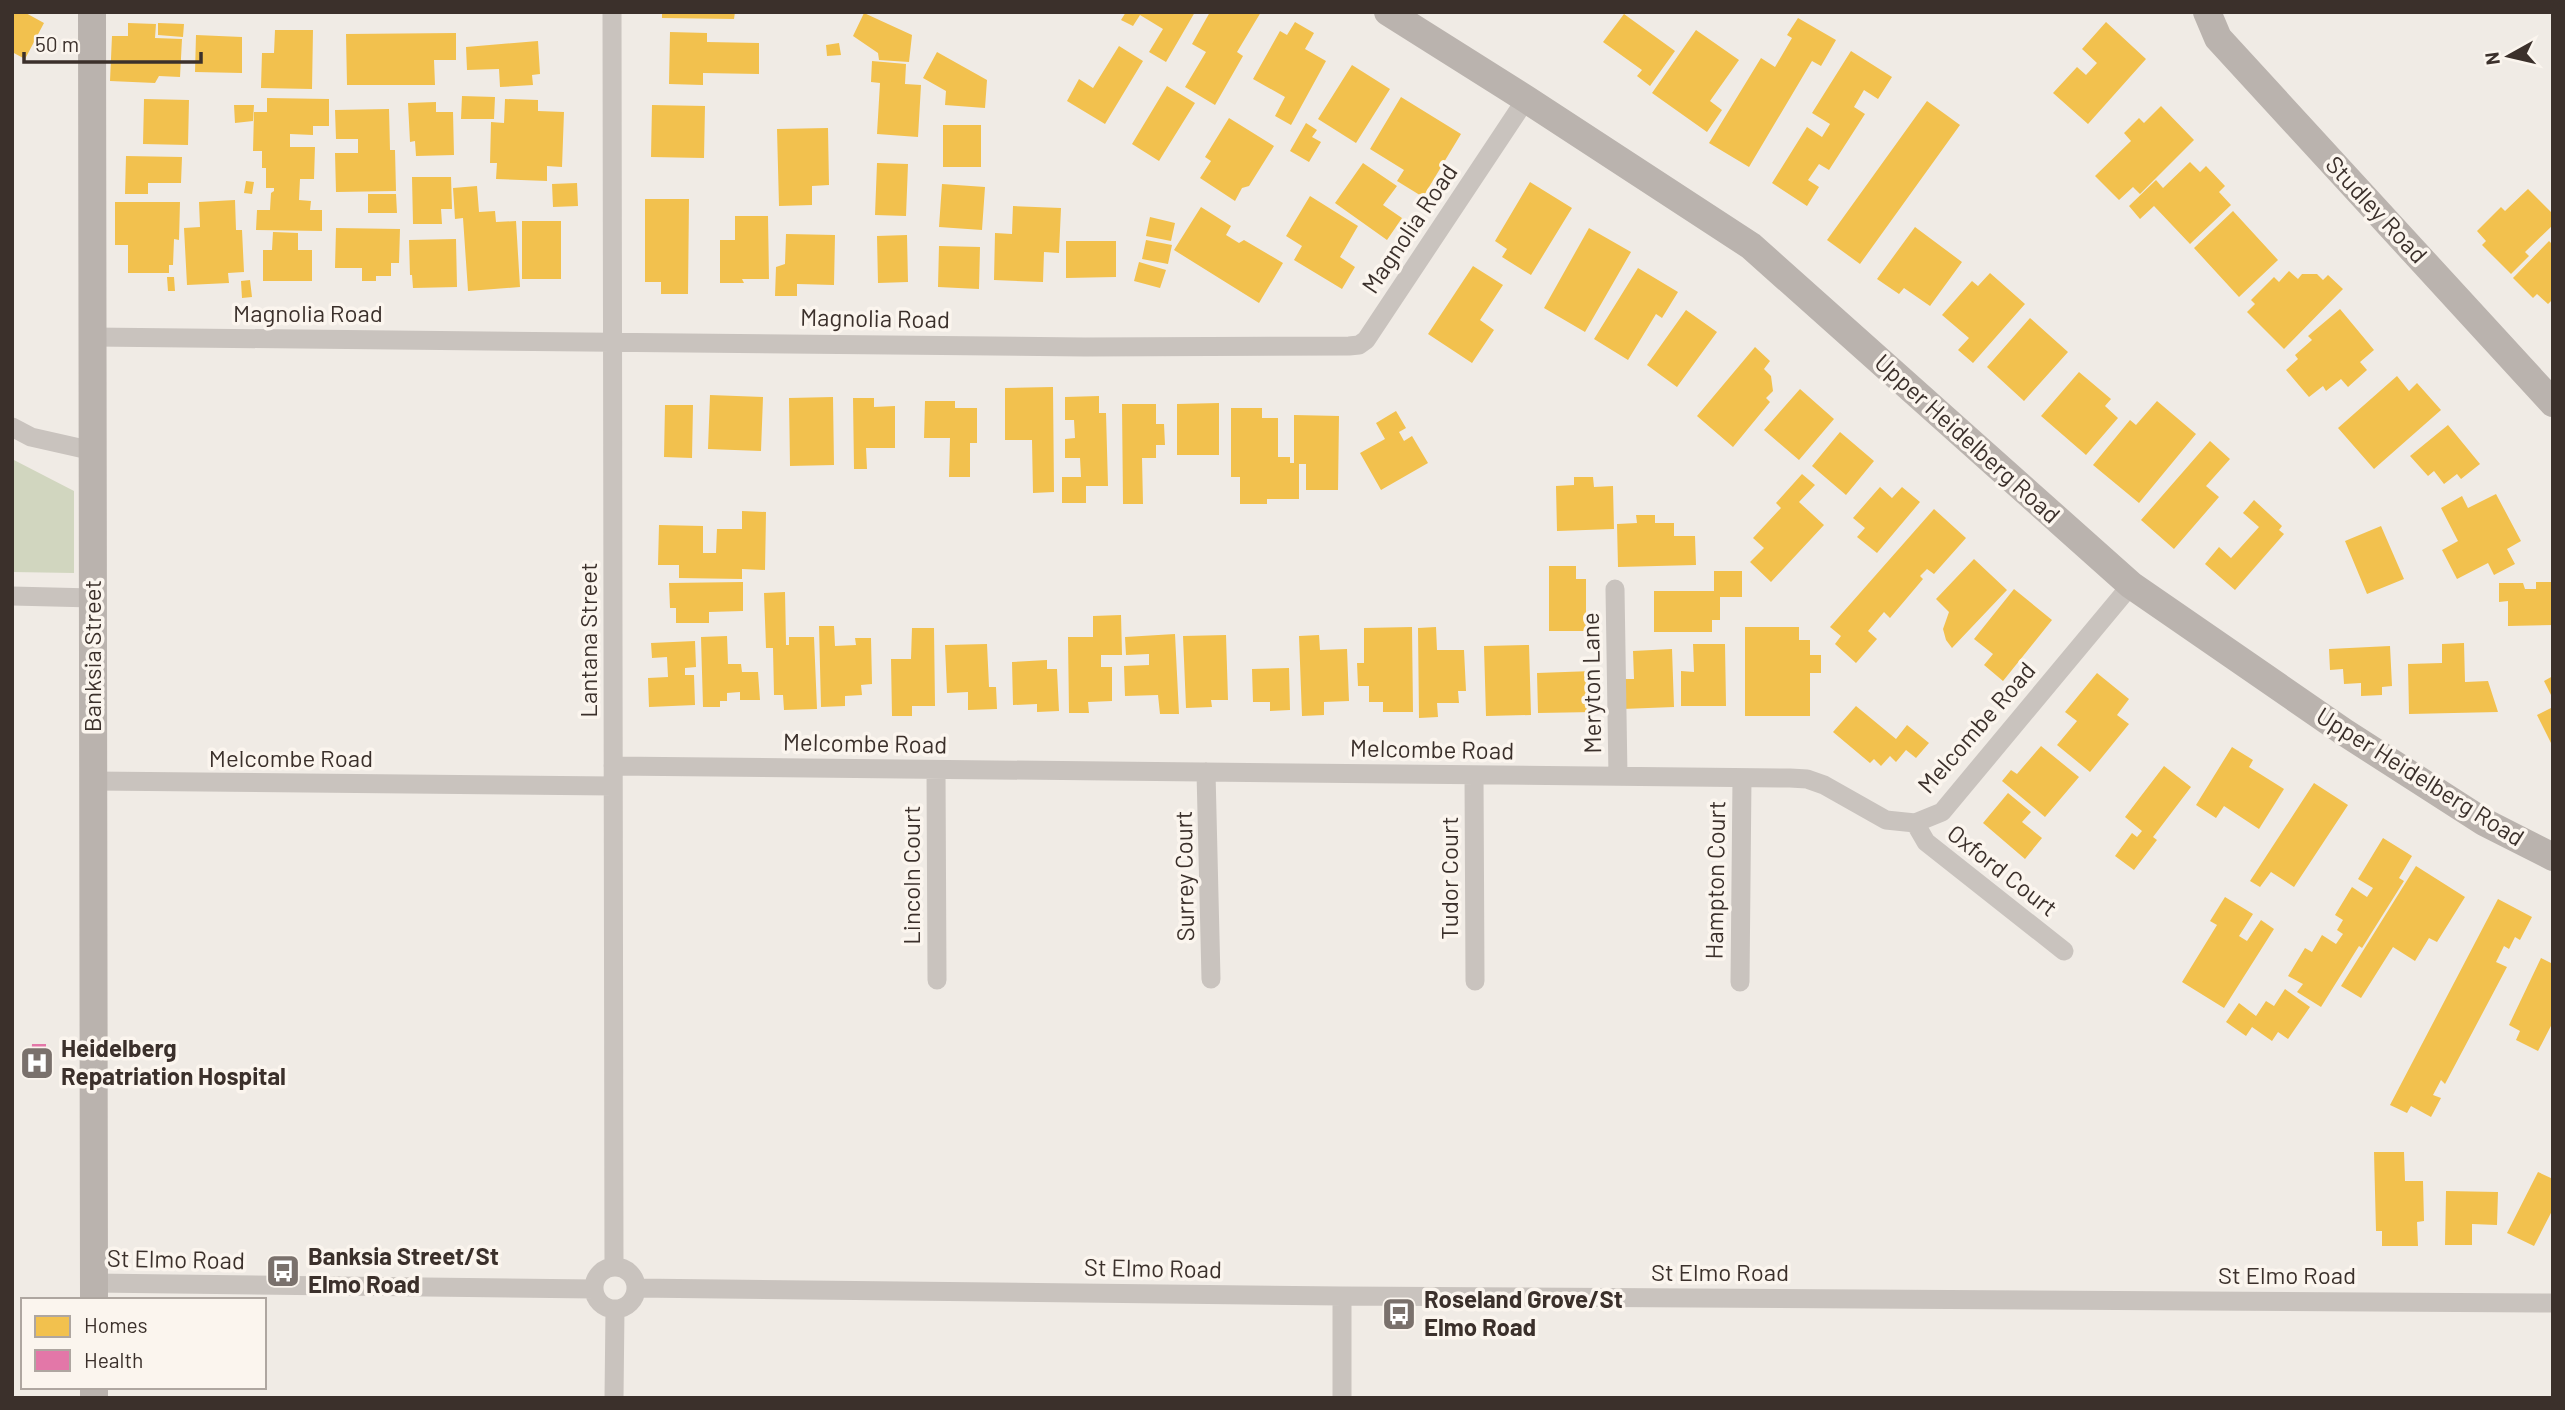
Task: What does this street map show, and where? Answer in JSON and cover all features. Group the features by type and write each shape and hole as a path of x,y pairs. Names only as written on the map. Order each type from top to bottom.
{"street":[{"name":"Banksia Street","path":"92,12 94,1291"},
{"name":"Lantana Street","path":"612,12 614,1267"},
{"name":"Upper Heidelberg Road","path":"1388,12 1527,99 1751,246 2131,585 2366,746 2484,822 2553,857"},
{"name":"Studley Road","path":"2207,12 2218,38 2553,403"},
{"name":"Magnolia Road","path":"93,337 612,340 1098,347 1359,345 1366,340 1527,99"},
{"path":"12,427 31,437 93,451"},
{"name":"Melcombe Road","path":"94,781 613,776 936,769 1807,779 1824,785 1886,820 1915,823 1942,812 2131,585"},
{"name":"Meryton Lane","path":"1615,589 1618,776"},
{"path":"12,596 93,598"},
{"name":"Lincoln Court","path":"936,769 937,980"},
{"name":"Surrey Court","path":"1206,772 1212,979"},
{"name":"Tudor Court","path":"1474,775 1475,981"},
{"name":"Hampton Court","path":"1740,982 1742,778"},
{"name":"Oxford Court","path":"1915,823 1926,842 2064,951"},
{"path":"614,1267 627,1271 636,1288 632,1300 615,1309 603,1305 594,1289 597,1276 614,1267"},
{"name":"St Elmo Road","path":"636,1288 1342,1296 2553,1303"},
{"name":"St Elmo Road","path":"94,1291 594,1289"},
{"path":"1342,1296 1342,1398"},
{"path":"614,1398 615,1309"}],"green space":[{"path":"12,459 74,491 74,573 12,572"}],"building: Homes":[{"path":"12,12 24,12 44,23 25,59 12,52"},
{"path":"662,12 735,12 734,19 662,18"},
{"path":"1126,12 1195,12 1166,62 1149,52 1163,29 1140,15 1133,26 1121,20"},
{"path":"1210,12 1261,12 1237,52 1243,56 1215,105 1185,87 1206,52 1192,44"},
{"path":"864,13 912,35 909,62 879,60 878,53 853,36"},
{"path":"1624,14 1675,51 1650,86 1637,76 1642,70 1603,42"},
{"path":"1798,18 1836,40 1821,66 1812,61 1749,167 1709,143 1761,58 1775,67 1792,38 1787,35"},
{"path":"1295,22 1314,33 1305,49 1326,61 1291,125 1275,116 1285,97 1253,79 1280,31 1287,35"},
{"path":"2106,22 2146,59 2088,124 2053,93 2077,67 2086,75 2097,63 2082,49"},
{"path":"128,23 156,24 155,38 182,39 180,77 159,76 155,83 110,81 112,36 128,36"},
{"path":"158,23 184,24 183,37 158,35"},
{"path":"275,30 313,30 312,89 261,88 262,53 274,53"},
{"path":"1696,30 1739,60 1710,101 1722,110 1707,132 1652,93"},
{"path":"670,32 707,33 707,42 759,43 759,74 703,73 703,85 669,84"},
{"path":"456,33 456,60 434,60 435,85 347,85 346,34"},
{"path":"196,35 242,37 242,73 195,72"},
{"path":"538,41 540,74 532,75 533,85 500,87 499,69 467,70 466,47"},
{"path":"839,43 841,55 827,56 826,45"},
{"path":"1119,46 1143,61 1105,124 1067,101 1079,79 1093,88"},
{"path":"1851,51 1892,77 1878,99 1864,90 1854,107 1865,114 1829,170 1819,164 1808,180 1819,187 1807,206 1772,183 1807,127 1822,137 1830,124 1812,113"},
{"path":"937,52 987,80 985,108 945,105 946,91 923,78"},
{"path":"872,61 906,64 905,84 921,85 918,137 877,134 880,83 871,82"},
{"path":"1352,65 1390,89 1356,143 1318,119"},
{"path":"1167,86 1195,103 1159,161 1132,144"},
{"path":"462,96 495,97 494,119 461,119"},
{"path":"1401,97 1461,134 1423,197 1397,181 1404,170 1370,149"},
{"path":"267,98 329,99 329,126 313,126 313,135 290,134 290,147 315,147 314,179 300,179 299,200 311,201 310,210 322,210 322,231 256,230 257,210 270,210 271,193 274,191 274,188 266,188 266,168 262,168 262,151 253,151 254,112 267,112"},
{"path":"144,99 189,100 188,145 143,144"},
{"path":"505,99 538,100 538,111 564,112 562,167 547,166 547,181 496,179 497,163 490,163 491,122 504,123"},
{"path":"1927,101 1960,125 1860,264 1827,240"},
{"path":"436,102 436,112 453,112 454,155 416,156 415,141 410,142 408,103"},
{"path":"234,105 254,105 253,121 235,123"},
{"path":"652,105 705,106 704,158 651,157"},
{"path":"2161,106 2194,140 2140,194 2133,187 2119,200 2095,176 2131,141 2124,133 2139,118 2144,123"},
{"path":"389,109 390,150 395,150 396,191 336,192 335,153 358,153 358,139 336,139 335,110"},
{"path":"1229,118 1274,146 1249,186 1242,188 1235,201 1200,178 1211,161 1205,157"},
{"path":"1306,123 1317,130 1312,137 1321,142 1309,162 1290,151"},
{"path":"943,125 981,125 981,167 943,167"},
{"path":"828,128 829,185 812,186 812,205 779,206 777,129"},
{"path":"126,156 182,157 181,183 148,183 148,194 125,194"},
{"path":"2190,162 2200,172 2206,166 2225,186 2219,192 2231,205 2190,244 2154,206 2140,219 2129,206 2156,180 2163,188"},
{"path":"877,163 908,164 906,216 875,215"},
{"path":"1363,163 1397,186 1383,205 1402,218 1387,240 1335,203"},
{"path":"412,177 451,177 452,209 441,209 442,224 413,224"},
{"path":"246,181 254,182 252,194 244,193"},
{"path":"1530,182 1572,208 1531,275 1502,257 1507,249 1495,241"},
{"path":"577,183 578,206 553,207 552,184"},
{"path":"942,184 985,187 982,230 939,227"},
{"path":"477,186 479,212 495,211 496,222 516,221 520,287 468,291 463,218 455,219 453,188"},
{"path":"2528,189 2553,214 2553,225 2525,252 2529,256 2511,274 2482,245 2486,241 2477,231 2501,207 2505,211"},
{"path":"368,194 396,194 397,213 368,213"},
{"path":"1310,196 1358,226 1340,257 1355,267 1342,289 1294,260 1302,246 1286,236"},
{"path":"645,199 689,199 688,294 661,294 661,282 645,282"},
{"path":"235,200 236,230 242,230 244,272 228,273 229,283 187,285 184,228 200,227 199,202"},
{"path":"115,202 180,202 179,240 174,239 173,265 169,265 169,273 128,273 128,245 115,245"},
{"path":"1013,206 1061,208 1059,253 1044,252 1043,282 994,280 995,233 1012,234"},
{"path":"1201,207 1231,226 1226,235 1239,243 1244,240 1283,263 1259,303 1174,250"},
{"path":"2233,211 2278,260 2239,297 2194,248"},
{"path":"735,216 768,216 769,279 742,279 744,283 720,283 720,240 735,240"},
{"path":"1150,217 1175,223 1171,241 1146,236"},
{"path":"522,221 561,221 561,279 522,279"},
{"path":"1915,227 1962,262 1930,306 1904,288 1899,294 1877,279"},
{"path":"336,228 400,229 399,263 391,263 391,276 376,276 376,281 362,281 362,268 335,268"},
{"path":"1589,228 1631,252 1585,332 1544,308"},
{"path":"273,232 298,233 298,250 312,250 312,281 263,281 263,250 272,250"},
{"path":"786,234 835,235 834,285 797,284 797,296 775,296 776,267 785,264"},
{"path":"907,235 908,282 878,283 877,236"},
{"path":"456,239 457,287 413,288 409,240"},
{"path":"1146,240 1172,245 1168,264 1142,259"},
{"path":"1066,241 1116,241 1116,277 1066,278"},
{"path":"2549,241 2553,245 2553,299 2548,304 2537,294 2533,298 2513,278"},
{"path":"939,246 980,247 979,289 938,287"},
{"path":"1139,262 1166,270 1160,288 1134,281"},
{"path":"1473,266 1503,285 1480,320 1494,330 1472,363 1428,334"},
{"path":"1638,268 1678,292 1662,318 1656,314 1628,360 1594,339"},
{"path":"2289,271 2298,279 2302,274 2317,274 2323,280 2328,275 2343,289 2284,349 2247,312 2255,304 2251,300 2274,277 2279,282"},
{"path":"1990,273 2025,304 1973,363 1958,350 1969,338 1942,315 1972,281 1978,286"},
{"path":"167,277 174,277 175,291 168,291"},
{"path":"250,280 252,297 242,298 241,281"},
{"path":"2340,309 2374,350 2360,362 2367,370 2348,387 2341,379 2326,391 2323,386 2309,397 2286,370 2298,359 2295,355 2312,340 2308,336"},
{"path":"1686,310 1717,332 1677,387 1647,365"},
{"path":"2030,318 2068,352 2024,401 1987,367"},
{"path":"1755,347 1770,361 1764,369 1771,376 1773,391 1766,398 1770,402 1733,447 1697,416"},
{"path":"2079,372 2111,399 2105,406 2118,418 2086,455 2041,416"},
{"path":"2397,376 2409,391 2417,383 2441,410 2374,469 2338,428"},
{"path":"1053,387 1054,492 1033,493 1032,440 1005,440 1005,388"},
{"path":"1800,389 1834,419 1799,460 1764,430"},
{"path":"710,395 763,397 761,451 708,449"},
{"path":"1099,396 1099,413 1106,413 1108,486 1086,486 1086,503 1062,503 1062,477 1081,477 1080,458 1065,458 1065,439 1075,438 1074,420 1065,420 1065,397"},
{"path":"833,397 834,465 790,466 789,398"},
{"path":"853,398 874,398 874,407 895,406 895,448 866,448 867,469 854,469"},
{"path":"925,401 955,401 955,408 977,408 977,443 970,443 970,477 949,477 950,438 924,438"},
{"path":"2157,401 2196,434 2139,503 2093,465 2130,420 2136,425"},
{"path":"1219,403 1219,455 1177,455 1177,404"},
{"path":"1122,404 1156,404 1156,424 1164,424 1165,445 1156,445 1156,458 1142,458 1143,504 1123,504"},
{"path":"665,405 693,405 692,458 664,457"},
{"path":"1231,408 1262,408 1262,418 1278,418 1278,457 1290,457 1290,463 1294,463 1294,415 1339,416 1338,490 1306,490 1306,464 1299,464 1299,499 1267,499 1267,504 1240,504 1240,477 1231,477"},
{"path":"1396,411 1406,428 1399,432 1404,441 1412,436 1428,463 1381,490 1360,453 1385,439 1376,423"},
{"path":"2448,425 2480,464 2461,479 2457,474 2444,484 2434,471 2428,476 2410,456"},
{"path":"1840,432 1874,461 1846,495 1812,466"},
{"path":"2210,441 2230,459 2206,486 2219,497 2174,549 2141,520"},
{"path":"1802,474 1815,485 1799,502 1824,525 1771,582 1750,562 1764,548 1753,538 1781,508 1776,503"},
{"path":"1574,477 1593,477 1594,487 1613,486 1614,529 1557,531 1556,486 1574,485"},
{"path":"1880,487 1892,498 1902,487 1920,502 1877,553 1857,537 1865,528 1853,518"},
{"path":"2496,494 2521,541 2507,549 2515,564 2494,575 2488,563 2457,579 2442,550 2458,541 2441,508 2462,496 2468,508"},
{"path":"2254,500 2282,526 2279,530 2284,534 2235,590 2205,564 2219,547 2231,558 2259,527 2243,513"},
{"path":"1934,509 1966,538 1934,574 1927,569 1920,576 1923,579 1890,618 1884,612 1868,631 1877,639 1856,663 1835,644 1841,636 1830,627"},
{"path":"742,511 766,512 765,570 742,569 742,579 679,578 679,565 658,565 659,525 703,526 703,553 716,553 717,529 742,529"},
{"path":"1636,515 1655,515 1655,523 1674,523 1674,536 1695,536 1696,565 1618,567 1617,524 1637,523"},
{"path":"2381,526 2404,579 2367,594 2345,541"},
{"path":"1974,559 2007,590 1952,648 1943,629 1949,612 1936,599"},
{"path":"1549,566 1576,566 1576,579 1586,579 1586,631 1549,631"},
{"path":"1714,571 1742,571 1742,597 1720,597 1720,620 1712,620 1712,632 1654,632 1654,591 1714,591"},
{"path":"743,582 743,611 709,612 709,623 676,623 676,608 670,608 669,583"},
{"path":"2536,582 2553,582 2553,625 2508,626 2508,601 2499,602 2499,583 2523,583 2525,589 2536,589"},
{"path":"2014,589 2052,620 2003,681 1984,665 1993,654 1974,639"},
{"path":"785,592 786,645 789,645 789,637 814,637 817,709 784,710 783,695 774,695 773,648 766,648 764,593"},
{"path":"1121,615 1122,655 1101,655 1101,667 1112,667 1112,701 1088,702 1089,713 1069,713 1068,637 1093,637 1093,616"},
{"path":"819,626 834,626 835,646 856,645 855,638 871,638 872,684 861,685 862,695 845,696 845,706 821,707"},
{"path":"1412,627 1413,712 1383,712 1383,702 1369,702 1369,686 1358,686 1357,663 1364,663 1364,628"},
{"path":"1436,627 1437,650 1464,650 1466,691 1458,691 1459,703 1437,703 1438,717 1419,718 1418,628"},
{"path":"1745,627 1799,627 1799,640 1810,640 1810,655 1821,655 1821,673 1810,673 1810,716 1745,716"},
{"path":"912,628 934,628 935,706 912,706 912,716 892,716 891,659 911,659"},
{"path":"1175,634 1179,714 1160,714 1158,695 1125,696 1124,666 1149,665 1149,654 1126,655 1125,637"},
{"path":"1226,635 1228,700 1211,700 1212,707 1186,708 1183,636"},
{"path":"1319,635 1320,650 1347,649 1349,701 1324,702 1324,715 1302,716 1299,636"},
{"path":"727,636 728,664 741,664 742,672 758,672 760,700 740,700 740,692 727,693 727,701 720,701 720,707 703,707 701,637"},
{"path":"695,641 696,667 685,668 685,675 694,675 695,705 649,707 648,678 668,677 667,657 652,658 651,643"},
{"path":"2464,643 2465,682 2488,681 2498,712 2409,714 2408,664 2442,663 2442,644"},
{"path":"987,644 989,687 996,687 997,709 968,710 968,692 947,693 945,645"},
{"path":"1693,644 1725,644 1726,706 1681,706 1681,671 1694,672"},
{"path":"1529,645 1531,715 1486,716 1484,646"},
{"path":"2390,646 2392,686 2382,687 2382,695 2361,696 2361,683 2344,684 2343,669 2330,670 2329,649"},
{"path":"1672,649 1674,707 1622,709 1621,679 1634,679 1633,651"},
{"path":"1047,660 1047,669 1057,669 1059,711 1037,712 1037,704 1013,705 1012,662"},
{"path":"1289,668 1290,710 1270,711 1270,702 1253,702 1252,669"},
{"path":"1593,671 1594,712 1538,713 1537,673"},
{"path":"2097,673 2129,699 2117,715 2129,724 2090,772 2057,745 2077,721 2065,712"},
{"path":"2553,676 2553,699 2544,681"},
{"path":"1856,706 1896,739 1907,725 1929,743 1916,758 1906,750 1896,762 1890,756 1881,766 1874,759 1870,763 1833,732"},
{"path":"2553,707 2553,747 2537,715"},
{"path":"2041,746 2079,777 2045,817 2002,781 2011,770 2017,774"},
{"path":"2232,747 2253,760 2249,767 2284,789 2259,829 2224,806 2216,818 2196,805"},
{"path":"2164,766 2191,787 2153,837 2157,840 2134,870 2115,856 2132,833 2137,837 2142,831 2125,817"},
{"path":"2314,783 2348,805 2294,887 2271,872 2260,887 2250,881"},
{"path":"2008,793 2031,812 2022,822 2042,838 2025,859 1983,823"},
{"path":"2383,838 2412,856 2399,878 2404,881 2321,1007 2297,992 2303,984 2288,976 2305,948 2312,952 2322,935 2336,944 2343,934 2337,930 2343,920 2335,915 2352,887 2367,897 2373,888 2358,879"},
{"path":"2416,866 2465,897 2437,942 2429,938 2415,961 2393,947 2361,998 2341,986"},
{"path":"2225,897 2253,914 2239,936 2247,941 2261,920 2274,929 2224,1008 2182,982 2217,925 2210,921"},
{"path":"2498,899 2532,917 2520,940 2515,937 2509,949 2504,946 2496,962 2507,967 2445,1084 2441,1080 2433,1095 2441,1098 2431,1117 2411,1106 2407,1113 2390,1105"},
{"path":"2541,958 2553,964 2553,1022 2538,1051 2516,1040 2520,1031 2509,1025"},
{"path":"2285,989 2310,1007 2288,1039 2278,1032 2272,1041 2252,1027 2246,1036 2226,1022 2239,1003 2256,1016 2266,1001 2274,1006"},
{"path":"2374,1152 2404,1152 2405,1181 2423,1181 2424,1221 2417,1222 2418,1246 2382,1246 2382,1231 2376,1231"},
{"path":"2538,1172 2553,1179 2553,1209 2534,1246 2507,1233"},
{"path":"2446,1191 2498,1192 2497,1225 2472,1224 2472,1245 2445,1245"}],"building: Health":[{"path":"32,1044 46,1044 46,1059 31,1059"}],"place":[{"name":"Heidelberg Repatriation Hospital","path":"37,1063"},
{"name":"Banksia Street/St Elmo Road","path":"283,1271"},
{"name":"Roseland Grove/St Elmo Road","path":"1399,1314"}]}
